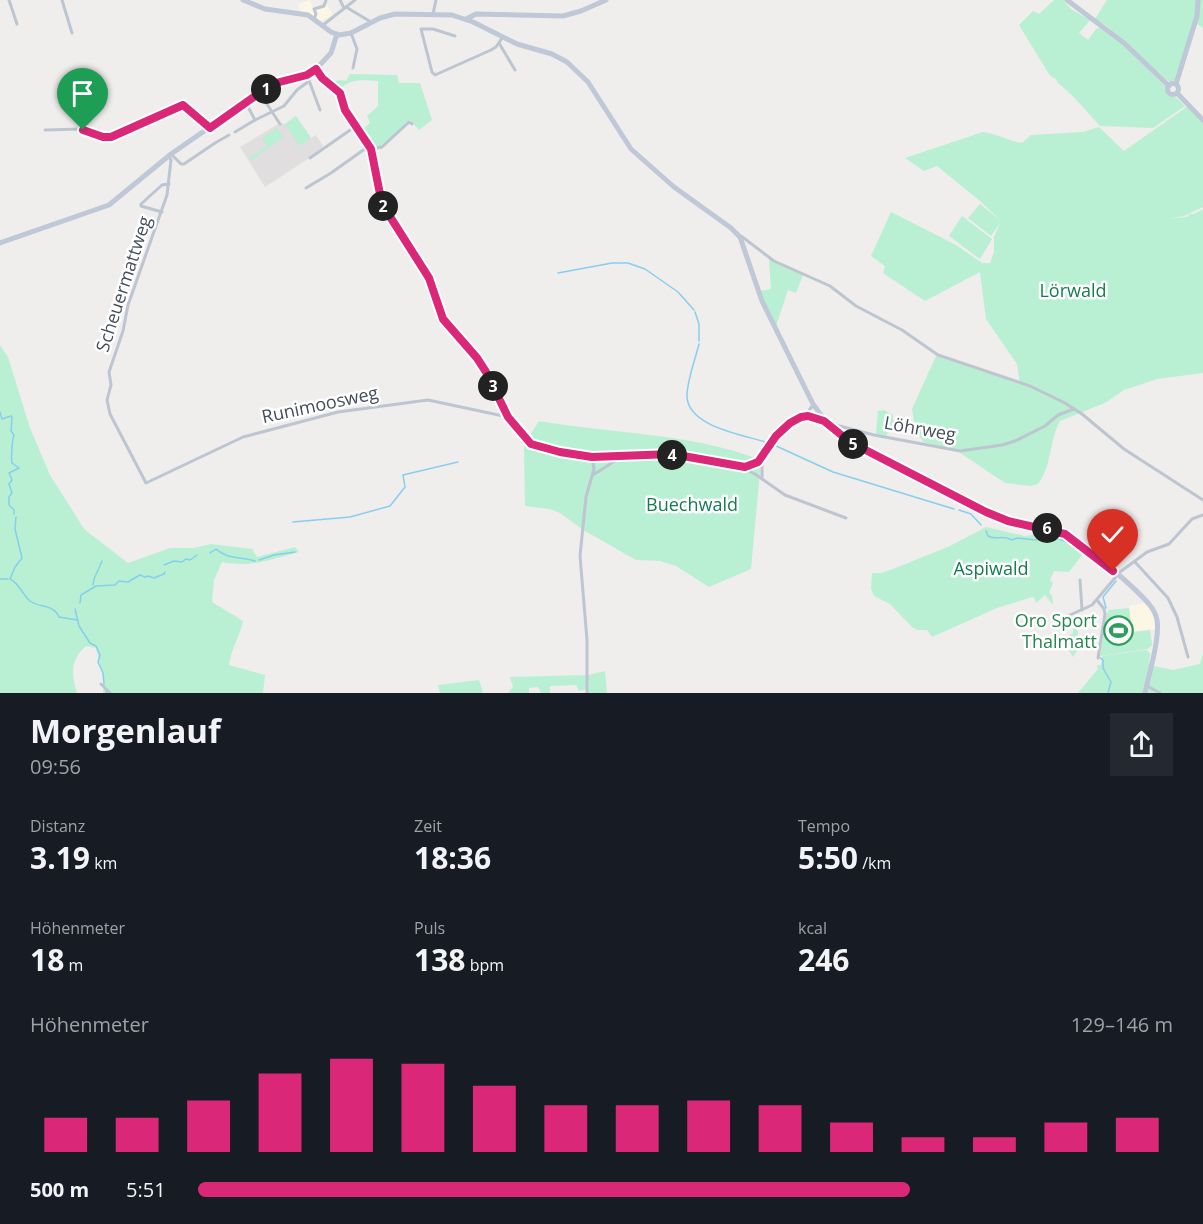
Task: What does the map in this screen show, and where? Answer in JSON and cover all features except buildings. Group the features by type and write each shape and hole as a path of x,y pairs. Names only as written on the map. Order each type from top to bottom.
{"main road":[{"path":"470,21 481,14 563,16 581,12 606,0"},
{"path":"1198,0 1197,16 1170,93 1177,93 1203,120"},
{"path":"247,1 265,9 304,14 337,34 351,33 371,22 395,14 452,15 470,21 501,40 556,56 571,65 588,82 630,149 674,187 737,234 746,244 762,301 824,422 850,442 986,512 1008,521 1065,534 1118,575 1148,603 1156,616 1157,632 1145,693"},
{"path":"1068,2 1124,43 1172,85 1179,88 1177,93"},
{"path":"0,243 104,208 170,155 277,82 308,78 331,53 337,34"}],"street":[{"path":"9,0 17,24"},
{"path":"62,0 72,33"},
{"path":"315,19 314,9 324,6 326,0"},
{"path":"340,0 345,7 371,22"},
{"path":"323,25 355,0"},
{"path":"433,14 436,0"},
{"path":"455,36 433,29 421,29 432,72 435,75 491,50 501,40 515,70"},
{"path":"351,33 357,49 353,68"},
{"path":"316,69 322,78 340,93 345,110 370,147 375,163 379,193 387,214 429,278 443,319 486,372 508,417 534,445 592,457 672,454 719,461 741,467 762,478 785,495 846,518"},
{"path":"235,132 284,106 308,78 320,110"},
{"path":"263,98 280,124"},
{"path":"246,103 255,120"},
{"path":"45,130 79,129 108,137 183,105 210,128"},
{"path":"306,188 370,147 382,147 409,122 412,123"},
{"path":"310,158 356,126"},
{"path":"170,155 184,164 230,135"},
{"name":"Scheuermattweg","path":"146,483 112,417 107,401 111,385 109,372 123,331 128,305 162,212 169,184 170,155"},
{"path":"162,212 141,206 141,204 162,185 169,184"},
{"path":"746,244 774,261 830,286 856,306 902,330 938,356 1030,386 1053,396 1082,414 1124,449 1203,500"},
{"name":"Runimoosweg","path":"146,483 243,437 339,412 428,400 508,417"},
{"path":"741,467 751,466 762,458 790,423 805,416 813,404"},
{"name":"Löhrweg","path":"805,416 874,435 960,451 1015,441 1045,426 1058,415 1074,409"},
{"path":"587,693 587,640 580,556 586,497 595,465 592,457"},
{"path":"593,476 621,457"},
{"path":"762,458 762,478"},
{"path":"1059,620 1082,610 1097,600 1118,575 1149,551 1169,544 1192,519 1203,515"},
{"path":"1135,562 1168,597 1177,617 1188,657"},
{"path":"1080,580 1082,610"},
{"path":"1097,600 1104,609 1105,615 1098,658"},
{"path":"101,684 110,693"},
{"path":"1147,686 1160,693"}],"shaded area":[{"path":"310,0 314,10 327,5 332,13 331,16 321,21 301,12 298,4"},
{"path":"296,116 311,138 316,135 323,146 320,151 265,187 240,147"},
{"path":"1145,603 1154,614 1156,629 1132,632 1129,606"}],"green space":[{"path":"1054,0 1063,0 1071,9 1090,20 1079,33 1088,40 1096,29 1100,28 1122,44 1165,86 1169,95 1177,98 1185,106 1153,128 1100,126 1049,74 1019,25 1033,11 1039,14"},
{"path":"1107,0 1203,0 1203,28 1196,23 1175,81 1170,82 1164,78 1108,27 1095,19"},
{"path":"350,74 397,75 399,83 420,83 432,120 419,130 410,120 382,146 371,148 360,132 370,123 367,116 378,106 378,81 352,82 338,91 329,83 346,81"},
{"name":"Lörwald","path":"1188,106 1203,122 1203,207 1184,216 1169,219 1187,217 1203,209 1203,373 1157,379 1124,390 1105,403 1060,421 1043,477 1038,484 1031,486 1005,483 956,450 923,442 915,427 912,409 936,356 1020,384 1017,364 986,319 980,272 925,301 883,273 885,266 871,256 891,212 956,245 982,263 990,263 994,252 994,237 1000,223 991,236 968,218 980,204 1001,221 937,166 924,171 905,158 983,132 1022,143 1031,135 1083,132 1099,127 1124,151"},
{"path":"296,116 311,138 300,146 285,124"},
{"path":"277,128 283,137 251,161 249,158 267,146 262,138"},
{"path":"962,216 992,239 980,259 949,236"},
{"path":"769,259 803,275 796,293 788,290 776,326 760,291 771,289"},
{"path":"0,345 8,357 30,428 50,475 84,529 128,563 170,548 194,548 211,544 252,549 257,557 295,547 299,552 252,563 222,562 214,580 212,602 243,621 229,665 265,675 263,693 103,693 104,682 96,648 86,646 77,657 73,668 77,693 0,693"},
{"path":"884,410 893,415 893,422 886,436 876,434 878,411"},
{"name":"Buechwald","path":"539,421 680,439 734,451 761,460 751,569 709,587 676,566 660,561 636,560 585,531 560,513 550,509 525,506 524,445"},
{"name":"Aspiwald","path":"986,527 1025,536 1038,534 1043,530 1055,532 1071,540 1085,551 1069,572 1054,571 1050,580 1053,583 1049,593 1052,595 1053,605 1045,595 1036,603 1034,597 1029,598 997,608 932,637 927,630 917,630 912,627 890,604 874,596 871,589 872,573 893,569 950,546"},
{"name":"Oro Sport Thalmatt","path":"1129,608 1132,632 1150,630 1152,645 1148,649 1100,656 1109,610"},
{"path":"1074,615 1079,642 1073,657 1062,639 1073,633"},
{"path":"1146,650 1150,653 1149,665 1173,670 1200,664 1203,653 1203,693 1078,693 1098,669 1097,665 1101,665 1102,656"},
{"path":"605,671 607,693 587,693 587,689 579,691 576,685 550,686 550,693 541,693 538,687 529,688 529,693 508,693 513,687 510,677 588,675"},
{"path":"479,680 483,693 440,693 438,685"}],"waterway":[{"path":"558,273 612,263 628,263 645,269 678,292 694,310"},
{"path":"695,312 699,324 699,341"},
{"path":"699,344 690,375 687,394 689,405 706,422 718,428 769,443"},
{"path":"0,412 2,419 12,417 11,431 14,435 12,463 19,468 9,473 12,480 9,484 12,493 9,497 9,505 14,510 14,514"},
{"path":"774,445 833,472 954,509"},
{"path":"293,522 350,517 390,506 405,487 403,475 458,462"},
{"path":"959,510 971,514 981,525"},
{"path":"16,517 15,529 22,558 10,579 30,601 54,610 59,617 77,620"},
{"path":"986,531 988,536 994,538 1036,540 1043,534 1053,540 1057,538 1069,543"},
{"path":"210,553 216,549 230,556 255,561"},
{"path":"1080,551 1097,562"},
{"path":"259,560 295,552"},
{"path":"164,565 174,561 190,560 197,555"},
{"path":"93,585 102,561"},
{"path":"1101,566 1110,573"},
{"path":"80,603 81,595 96,586 115,585 119,581 128,582 140,575 154,578 165,572"},
{"path":"0,579 8,579"},
{"path":"1106,608 1103,597 1116,581"},
{"path":"75,609 79,626 90,643 96,646 100,655 98,662 103,673 104,684"},
{"path":"1099,657 1103,660 1103,668 1111,682 1108,693"}],"place":[{"name":"Oro Sport Thalmatt","path":"1118,631"}],"route":[{"path":"83,130 103,137 111,137 181,105 187,106 210,128 272,84 307,75 316,69 322,78 340,93 345,110 371,149 382,204 429,278 443,319 477,358 508,417 531,444 592,457 672,454 745,467 758,462 776,436 790,423 805,416 812,417 824,421 850,442 986,512 1008,521 1065,534 1113,571"}]}
